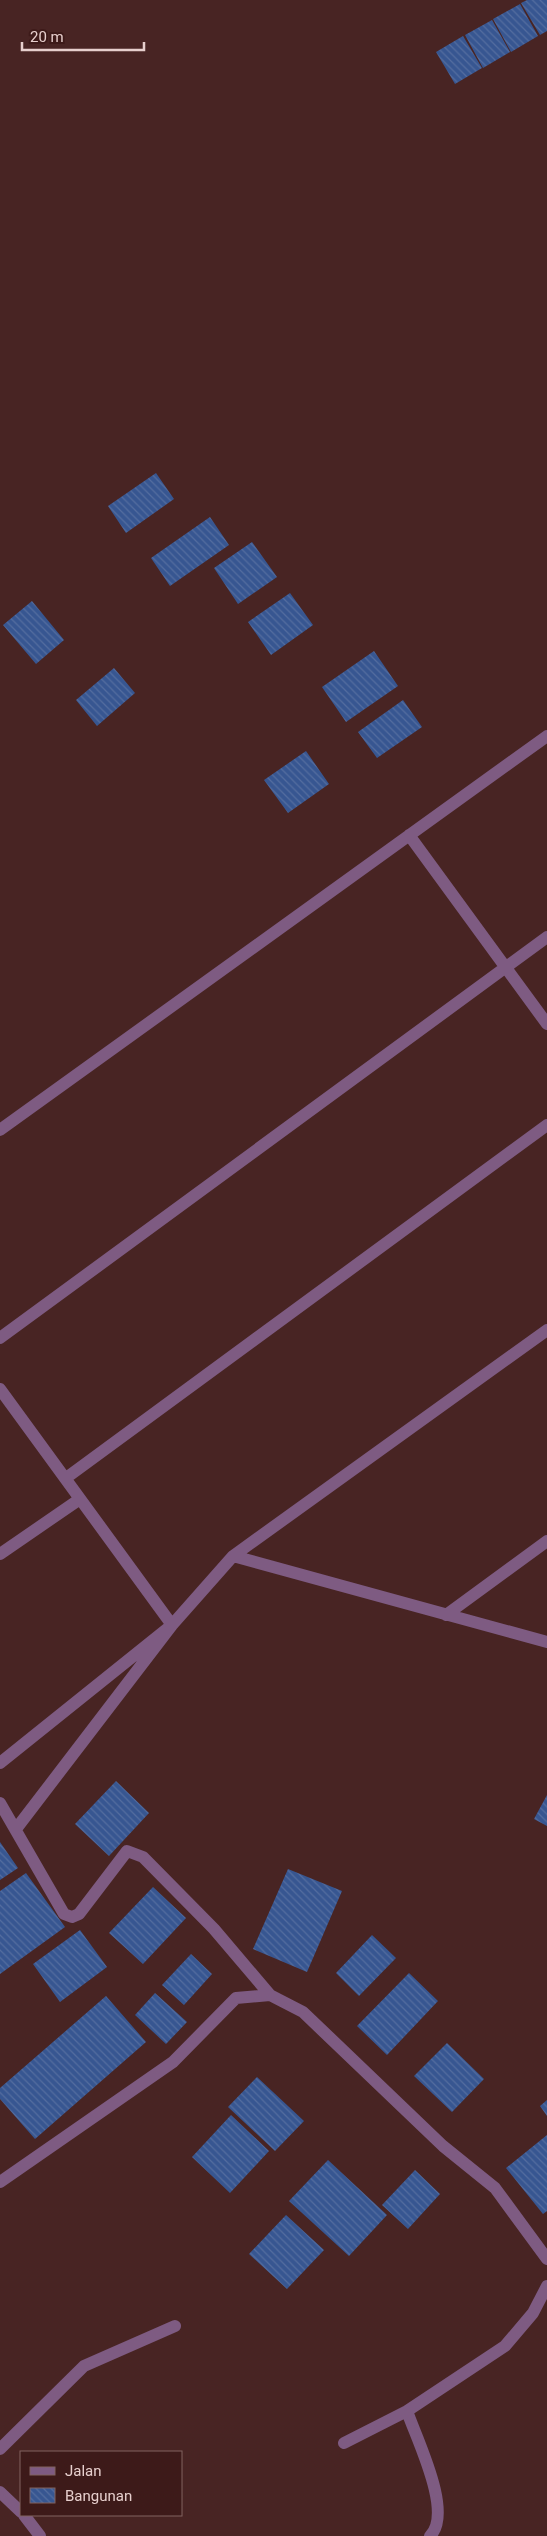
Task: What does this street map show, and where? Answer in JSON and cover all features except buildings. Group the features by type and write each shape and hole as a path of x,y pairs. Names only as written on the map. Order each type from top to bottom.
{"street":[{"path":"2,1125 547,736"},
{"path":"409,835 547,1024"},
{"path":"0,1338 547,938"},
{"path":"66,1478 547,1125"},
{"path":"16,1829 172,1625 233,1556 547,1330"},
{"path":"0,1389 172,1625"},
{"path":"0,1554 80,1499"},
{"path":"446,1615 547,1542"},
{"path":"233,1556 547,1642"},
{"path":"0,1763 172,1625"},
{"path":"0,1803 64,1914 72,1917 79,1914 127,1851 134,1852 143,1857 214,1929 270,1995 302,2012 443,2146 495,2188 547,2259"},
{"path":"0,2182 173,2062 236,1998 270,1995"},
{"path":"344,2443 407,2411 505,2346 533,2313 547,2286"},
{"path":"0,2449 84,2366 176,2326"},
{"path":"407,2411 434,2486 439,2511 434,2531 430,2536"},
{"path":"0,2492 20,2511"},
{"path":"25,2516 40,2536"}]}
